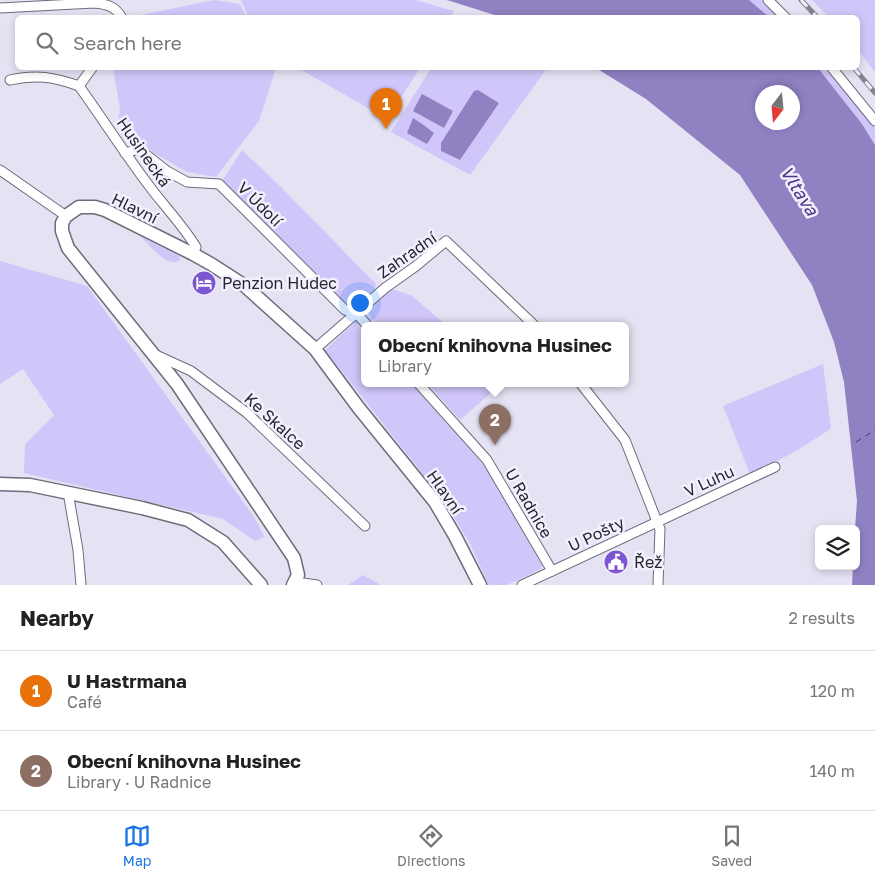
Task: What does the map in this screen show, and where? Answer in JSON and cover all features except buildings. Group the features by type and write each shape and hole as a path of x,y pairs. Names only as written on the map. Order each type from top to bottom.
{"street":[{"path":"768,0 783,15"},
{"path":"0,8 94,3 108,4 118,10 120,15"},
{"path":"10,80 37,76 60,79 79,86 91,70"},
{"path":"834,70 875,121"},
{"name":"Husinecká","path":"79,86 164,206 188,234 196,247 193,254"},
{"name":"V Údolí","path":"125,153 138,149 167,171 187,182 219,184 345,310 357,314"},
{"path":"0,170 66,216 62,223 62,231 68,248 177,384 294,558 298,575 295,584 317,585"},
{"name":"Hlavní","path":"66,216 79,207 100,208 193,254 245,286 315,349 358,407 435,502 456,536 480,585"},
{"name":"Zahradní","path":"315,349 385,288 446,241 530,322"},
{"path":"357,314 364,322"},
{"name":"Ke Skalce","path":"153,353 190,371 247,413 365,526"},
{"name":"U Radnice","path":"422,387 487,460 552,571"},
{"path":"583,387 625,440 660,529 658,585"},
{"name":"V Luhu","path":"656,522 775,466"},
{"path":"0,484 30,484 188,520 223,542 261,585"},
{"path":"68,492 78,550 81,585"},
{"name":"U Pošty","path":"522,585 656,522"}],"shaded area":[{"path":"214,0 240,4 245,15 141,15"},
{"path":"241,0 416,0 454,11 452,15 248,15"},
{"path":"749,0 764,0 782,15 767,15"},
{"path":"812,0 875,0 875,72 860,53 860,15 827,15"},
{"path":"113,70 275,70 259,121 216,177 187,172 154,153 118,123 120,109"},
{"path":"301,70 419,70 387,119"},
{"path":"430,70 546,70 470,175 391,132","holes":["478,90 499,103 460,160 441,151"]},
{"path":"820,70 833,70 857,100 875,129 875,145 862,124"},
{"path":"242,150 376,284 375,289 352,310 222,181"},
{"path":"141,237 179,256 180,260 175,262 164,259"},
{"path":"0,261 87,286 252,514 265,537 255,541 223,519 24,473 25,444 54,415 23,369 0,384"},
{"path":"391,289 411,295 442,322 375,322 367,312"},
{"path":"357,320 361,325 361,387 415,387 487,469 543,563 541,569 507,585 489,585 469,542 444,501 325,350"},
{"path":"823,364 831,428 792,453 750,474 723,406"},
{"path":"431,387 498,387 460,420"},
{"path":"363,575 381,585 348,585"}],"water":[{"path":"447,0 749,0 767,15 495,15"},
{"name":"Vltava","path":"599,70 820,70 862,124 875,145 875,585 852,585 853,570 860,570 860,525 855,525 857,501 844,382 834,342 812,285 740,175 646,99"},
{"path":"478,90 499,103 460,160 441,151 441,143 474,91"},
{"path":"422,94 453,111 444,128 413,111"},
{"path":"413,118 434,133 427,144 407,133"}],"ferry route":[{"path":"856,442 875,430"}],"railway":[{"path":"801,0 815,15"},
{"path":"856,70 875,93"}],"place":[{"name":"U Hastrmana","path":"386,129"},
{"name":"Penzion Hudec","path":"204,283"},
{"name":"Obecní knihovna Husinec","path":"495,445"},
{"name":"Řež","path":"616,562"}]}
